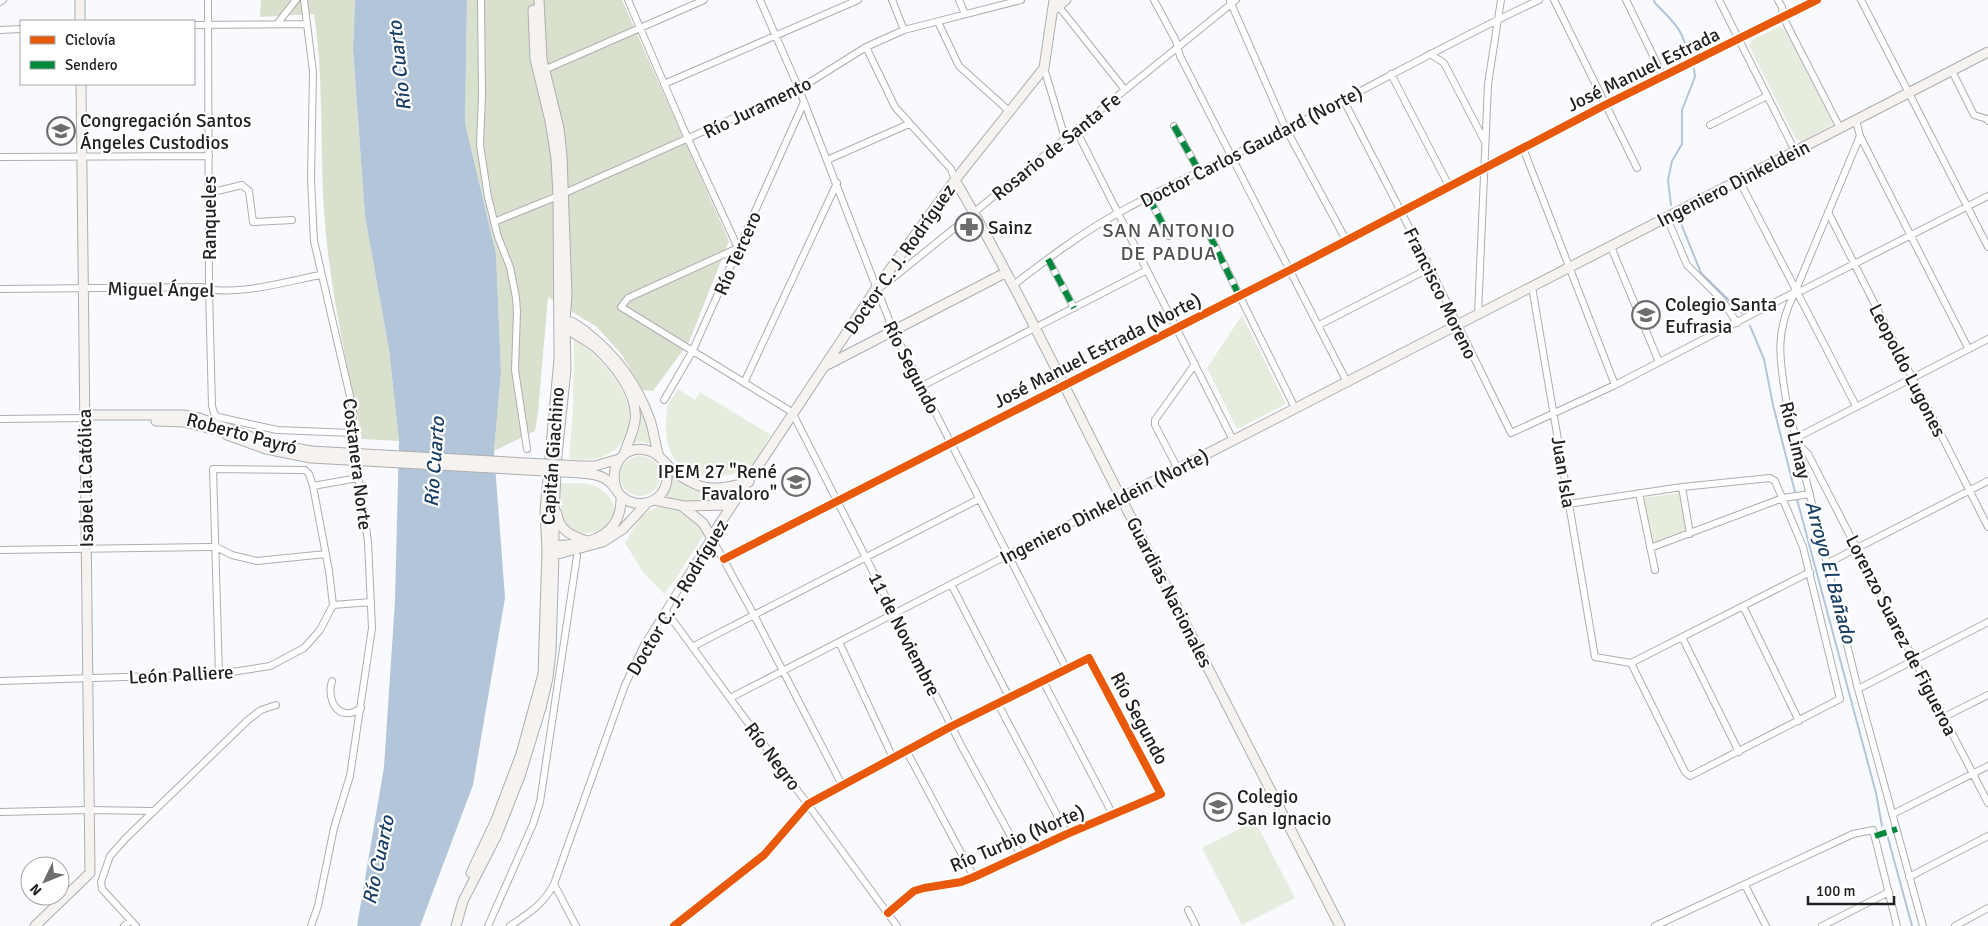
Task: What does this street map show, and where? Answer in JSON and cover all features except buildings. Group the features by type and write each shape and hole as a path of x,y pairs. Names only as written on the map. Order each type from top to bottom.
{"main road":[{"path":"80,0 80,20"},
{"name":"Capitán Giachino","path":"533,0 535,59 553,140 561,195"},
{"name":"Capitán Giachino","path":"539,0 540,44 544,70 559,128 566,296 545,510 552,550"},
{"path":"1044,68 1055,6 1066,0"},
{"name":"Ingeniero Dinkeldein","path":"1478,314 1570,269 1988,52"},
{"name":"Doctor C. J. Rodríguez","path":"711,537 749,482 792,412 876,290 955,180 1044,68"},
{"name":"Isabel la Católica","path":"35,926 90,873 80,85"},
{"name":"Guardias Nacionales","path":"955,180 1064,385 1340,926"},
{"path":"823,368 892,330 1005,273"},
{"name":"Ingeniero Dinkeldein (Norte)","path":"1122,498 1478,314"},
{"path":"552,550 587,541 604,533 618,521 621,505 619,493 614,484 614,472 622,457 636,412 632,397 612,364 594,346 562,323"},
{"path":"552,550 603,542 623,529 651,501 661,494 666,487 668,478 649,418 626,371 604,347 576,324 562,323"},
{"name":"Capitán Giachino","path":"450,926 459,898 496,820 521,754 543,674 555,488 566,370 562,323"},
{"name":"Roberto Payró","path":"84,418 94,421 164,421 198,424 259,447 311,455 581,470"},
{"path":"581,470 622,457 638,449 653,452 686,480 701,486 724,488 749,482"},
{"path":"581,470 599,475 607,480 619,493 633,503 651,501 683,506 732,506"},
{"path":"555,488 558,520 562,527 576,537 587,541"},
{"path":"683,506 703,523 711,537"},
{"path":"456,926 463,901 496,837 520,776 541,708 548,678 551,651 552,550"}],"street":[{"name":"Ranqueles","path":"208,0 209,290 212,406 218,417 277,430 352,433"},
{"path":"278,24 296,0"},
{"name":"Costanera Norte","path":"304,0 306,24 311,43 313,72 312,179 314,241 320,275 353,409 352,433 368,542 372,637 350,776 334,828 312,926"},
{"path":"481,0 482,95 480,145 488,197 498,237 510,267 516,298 515,370 527,449"},
{"path":"628,0 688,139 738,248 628,298 621,307 792,412"},
{"path":"544,70 704,0"},
{"name":"Río Segundo","path":"760,0 799,89 892,330 1066,668 1089,658 1161,794"},
{"path":"664,84 858,0"},
{"path":"892,0 904,30"},
{"path":"959,0 965,14"},
{"name":"Río Juramento","path":"494,222 561,195 799,89 866,47 904,30 1021,0"},
{"path":"1154,0 1176,41 1180,56 1230,155 1347,382"},
{"path":"1478,314 1484,141 1488,84 1501,0"},
{"name":"Doctor Carlos Gaudard (Norte)","path":"1012,286 1048,259 1118,213 1498,20 1525,3 1539,0"},
{"path":"1554,0 1637,168"},
{"path":"1626,0 1663,76"},
{"path":"1719,0 1795,151"},
{"path":"1778,0 1782,7 1783,18 1840,128"},
{"name":"José Manuel Estrada","path":"1483,168 1816,0"},
{"path":"1861,0 1988,247"},
{"path":"1232,1 1286,129 1346,240"},
{"name":"Rosario de Santa Fe","path":"876,290 974,213 1232,1"},
{"path":"1055,6 1125,90"},
{"path":"938,22 959,66 1009,111"},
{"path":"195,25 306,24"},
{"path":"0,30 20,29"},
{"path":"866,47 895,107 951,169 955,180"},
{"path":"1430,54 1444,63 1484,141"},
{"path":"1044,68 1065,138"},
{"path":"1952,71 1974,115 1988,121"},
{"path":"1391,74 1449,186"},
{"path":"1710,125 1767,96"},
{"name":"Francisco Moreno","path":"1343,99 1430,268 1511,433 1555,413"},
{"name":"Río Tercero","path":"664,400 692,352 804,102"},
{"path":"1856,120 1860,136 1968,348"},
{"path":"827,160 909,124"},
{"path":"1174,126 1199,171"},
{"path":"1076,130 1234,440"},
{"name":"Río Limay","path":"1860,136 1795,292 1785,311 1780,334 1779,360 1786,399 1797,441 1806,494 1923,926"},
{"path":"1523,148 1615,385"},
{"path":"0,157 209,156"},
{"name":"José Manuel Estrada (Norte)","path":"724,559 1290,270 1483,168"},
{"path":"1739,180 1795,292 1856,406"},
{"path":"744,383 836,183"},
{"path":"209,193 242,185 249,191 253,222 292,220"},
{"path":"1555,413 1615,385 1795,292 1803,290 1856,264 1988,196"},
{"path":"1149,198 1169,236"},
{"name":"Leopoldo Lugones","path":"1828,212 1988,527"},
{"path":"1666,218 1686,264 1722,300 1737,323"},
{"path":"1210,236 1295,408"},
{"path":"1612,247 1659,362"},
{"path":"1048,259 1074,308"},
{"path":"1319,325 1430,268"},
{"path":"922,386 1147,270"},
{"name":"Miguel Ángel","path":"0,289 202,287 215,291 254,288 320,275"},
{"name":"Juan Isla","path":"1532,287 1555,413 1568,504 1595,657 1631,663"},
{"path":"1797,441 1856,406 1988,339"},
{"path":"1178,470 1155,425 1155,420 1195,364"},
{"name":"11 de Noviembre","path":"792,412 894,614 1021,855"},
{"name":"Roberto Payró","path":"0,419 84,418"},
{"name":"Lorenzo Suarez de Figueroa","path":"1797,441 1808,454 1988,802"},
{"path":"219,674 213,470 305,470 309,474 312,486 326,554 333,605 371,602"},
{"path":"312,486 358,478"},
{"path":"1568,504 1682,487 1770,478 1775,481 1783,498 1803,547 1810,572 1840,699 1690,776 1685,772 1631,663 1810,572"},
{"path":"1826,564 1988,481"},
{"path":"1682,487 1690,534"},
{"path":"1639,493 1655,570"},
{"path":"1650,548 1783,498 1806,494"},
{"name":"Ingeniero Dinkeldein (Norte)","path":"730,698 1122,498"},
{"path":"692,646 979,499"},
{"path":"711,537 754,615 842,785"},
{"name":"Doctor C. J. Rodríguez","path":"510,926 534,910 546,898 554,884 625,685 644,645 711,537"},
{"path":"0,550 216,547 232,555 257,561 326,554"},
{"path":"488,926 533,824 540,802 577,556"},
{"path":"951,584 1009,697"},
{"name":"León Palliere","path":"0,681 219,674 270,666 292,655 313,640 327,620 333,605"},
{"path":"1744,606 1799,721"},
{"name":"Río Negro","path":"666,611 897,926"},
{"path":"1858,689 1988,622"},
{"path":"1682,637 1739,752"},
{"path":"839,642 893,758"},
{"path":"674,926 764,855 808,804 906,750 1066,668"},
{"path":"1043,680 1113,814"},
{"path":"332,681 329,689 331,698 338,708 351,713 361,708"},
{"path":"1944,717 1988,695"},
{"path":"998,702 1067,834"},
{"path":"136,926 104,894 101,882 110,856 152,811 255,714 276,705"},
{"path":"906,750 974,877"},
{"path":"1893,814 1988,766"},
{"name":"Río Turbio (Norte)","path":"888,913 914,891 961,882 974,877 1067,834 1161,794"},
{"path":"0,812 152,811"},
{"path":"1655,926 1853,834 1873,830 1897,926"},
{"path":"1909,877 1988,836"},
{"path":"554,884 576,926"},
{"path":"1745,885 1766,926"},
{"path":"1822,926 1889,892"},
{"path":"1955,926 1988,908"},
{"path":"1188,910 1196,926"},
{"path":"124,926 130,920"}],"green space":[{"path":"261,0 355,0 353,50 365,216 389,350 399,441 362,439 345,354 326,240 319,63 314,14 260,17"},
{"path":"467,0 622,0 729,241 689,342 653,391 643,390 622,355 597,327 548,297 535,431 494,451 501,372 496,254 465,123"},
{"path":"1780,26 1785,30 1833,123 1801,142 1796,139 1749,46 1752,40"},
{"path":"1242,315 1286,404 1237,429 1207,368"},
{"path":"574,337 610,371 620,386 627,402 630,417 628,432 619,446 602,457 583,460 569,459 573,409"},
{"path":"678,389 695,400 700,392 771,435 750,467 721,476 705,476 695,474 679,465 669,449 666,428 668,405"},
{"path":"637,401 642,406 652,444 632,443 638,422"},
{"path":"636,456 644,456 651,459 657,465 660,476 657,487 651,493 644,496 636,496 629,493 623,487 620,480 620,472 623,465 629,459"},
{"path":"673,475 685,483 740,488 730,502 680,502 666,499"},
{"path":"560,483 591,485 599,488 610,498 614,508 612,518 598,531 578,533 569,530 562,518"},
{"path":"1679,493 1687,532 1652,544 1643,498"},
{"path":"662,506 687,514 706,532 664,594 643,572 625,543 639,520 648,511"},
{"path":"1255,821 1295,898 1242,925 1202,848"}],"water":[{"name":"Río Cuarto","path":"355,0 467,0 465,123 496,254 501,372 494,451 505,598 473,785 420,926 357,926 384,767 395,601 399,441 389,350 365,216 353,50"}],"waterway":[{"name":"Arroyo El Bañado","path":"1654,0 1681,33 1688,57"},
{"name":"Arroyo El Bañado","path":"1671,205 1668,180 1672,161 1682,144 1682,110 1695,77 1694,69"},
{"name":"Arroyo El Bañado","path":"1680,221 1701,273 1742,313"},
{"name":"Arroyo El Bañado","path":"1750,326 1764,359 1773,405 1876,793 1882,826"},
{"name":"Arroyo El Bañado","path":"1888,838 1912,926"}],"marked path":[{"path":"1174,126 1199,171"},
{"path":"1149,198 1169,236"},
{"path":"1210,236 1239,295"},
{"path":"1048,259 1074,308"},
{"path":"1875,836 1897,829"}],"cycle path":[{"path":"724,559 1290,270 1605,105 1817,0"},
{"path":"674,926 764,855 808,804 952,726 1089,658 1161,794 1067,834 974,877 961,882 914,891 888,913"}],"place":[{"name":"Congregación Santos Ángeles Custodios","path":"61,131"},
{"name":"Sainz","path":"969,227"},
{"name":"Colegio Santa Eufrasia","path":"1646,315"},
{"name":"IPEM 27 \"René Favaloro\"","path":"796,482"},
{"name":"Colegio San Ignacio","path":"1218,807"}],"district":[{"name":"SAN ANTONIO DE PADUA","path":"1169,242"}]}
